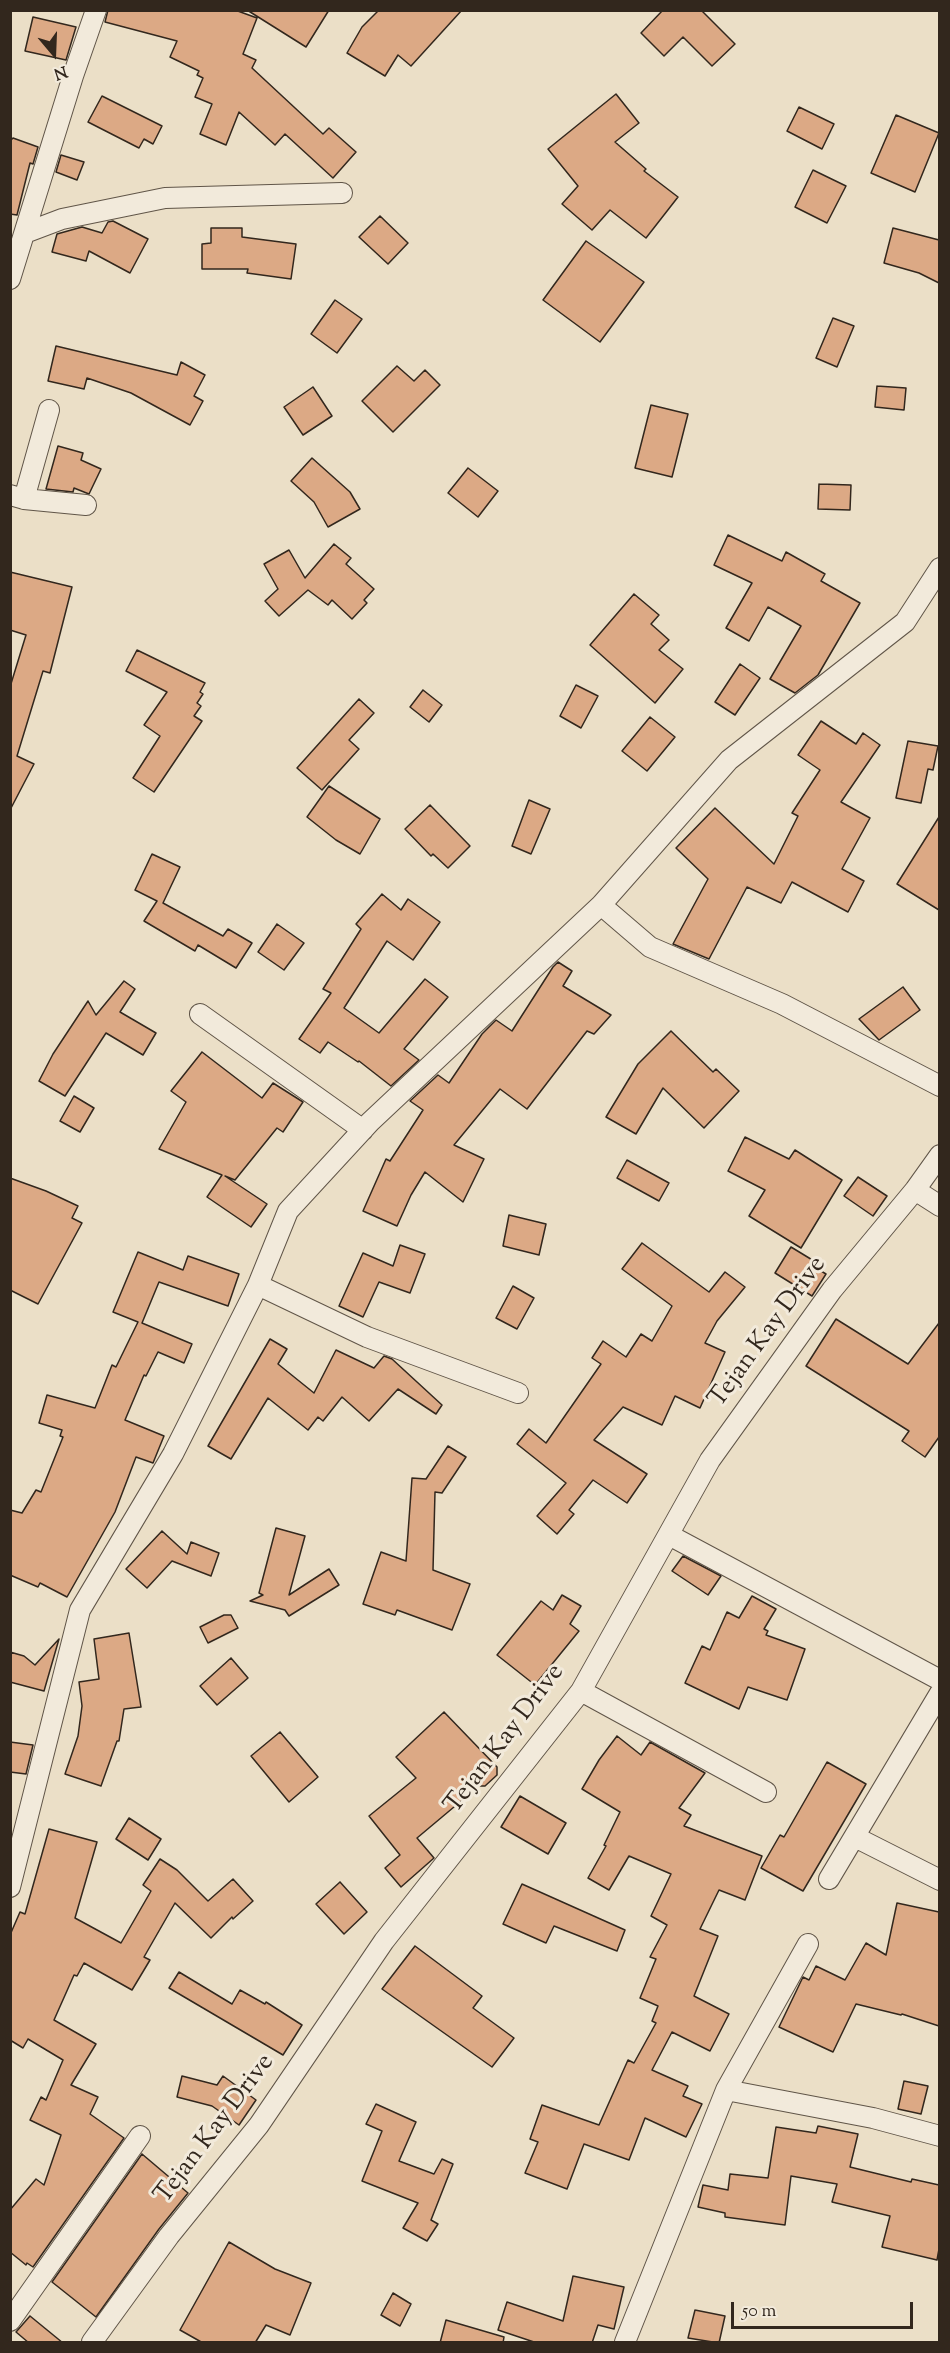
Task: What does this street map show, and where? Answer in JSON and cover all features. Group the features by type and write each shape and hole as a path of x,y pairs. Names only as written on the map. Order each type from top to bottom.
{"street":[{"path":"10,279 73,76 96,10"},
{"path":"25,233 62,219 165,198 342,193"},
{"path":"50,410 17,497 86,505"},
{"path":"10,1887 80,1610 173,1454 258,1285 288,1211 363,1130 601,905 729,760 905,622 939,568"},
{"path":"601,905 650,947 782,1004 939,1086"},
{"path":"200,1014 363,1130"},
{"name":"Tejan Kay Drive","path":"92,2343 168,2236 259,2125 384,1941 581,1691 710,1460 832,1290 915,1190 939,1155"},
{"path":"915,1190 939,1206"},
{"path":"258,1285 367,1337 518,1393"},
{"path":"669,1535 939,1680"},
{"path":"581,1691 766,1792"},
{"path":"829,1879 939,1694"},
{"path":"855,1837 939,1880"},
{"path":"625,2343 726,2090 808,1944"},
{"path":"726,2090 873,2118 939,2136"},
{"path":"10,2321 140,2136"}],"building":[{"path":"108,10 235,10 257,18 243,54 256,60 252,68 323,134 329,128 356,152 333,178 285,134 275,145 239,112 226,145 200,134 212,104 195,97 203,78 197,75 199,71 170,57 177,41 105,22"},
{"path":"247,10 329,10 306,47"},
{"path":"379,10 462,10 411,66 398,55 385,76 347,53 362,27"},
{"path":"663,10 701,10 735,44 712,66 683,37 664,56 641,33"},
{"path":"33,17 76,27 66,60 25,51"},
{"path":"616,94 639,123 615,142 646,169 644,171 678,197 646,238 610,210 592,230 562,204 578,186 548,149"},
{"path":"102,96 162,126 153,144 144,139 139,148 88,122"},
{"path":"799,107 834,124 822,149 787,131"},
{"path":"896,115 939,133 915,192 871,173"},
{"path":"13,138 38,147 33,164 30,163 17,215 10,214 10,141"},
{"path":"61,155 84,162 77,180 56,172"},
{"path":"813,170 846,186 827,223 795,207"},
{"path":"380,216 408,243 388,264 359,237"},
{"path":"113,221 148,239 130,273 89,251 86,261 52,252 57,234 82,227 102,233 108,222"},
{"path":"211,228 242,228 242,237 296,244 291,279 247,273 248,269 202,269 202,244 211,243"},
{"path":"893,228 939,240 939,283 919,273 884,263"},
{"path":"586,241 644,282 600,342 543,300"},
{"path":"335,300 362,319 337,353 311,334"},
{"path":"833,318 854,326 837,367 816,358"},
{"path":"56,346 177,375 181,362 205,375 194,396 203,401 190,425 131,393 87,378 84,389 48,381"},
{"path":"397,366 414,381 425,370 440,385 393,432 362,401"},
{"path":"877,386 906,388 904,410 875,407"},
{"path":"313,387 332,416 303,435 284,407"},
{"path":"651,405 688,414 672,477 635,468"},
{"path":"58,446 83,453 81,460 101,469 89,494 74,488 73,492 46,489"},
{"path":"312,458 350,492 360,509 328,527 314,502 291,481"},
{"path":"468,468 498,491 478,517 448,493"},
{"path":"819,484 851,485 850,510 818,509"},
{"path":"728,535 782,561 786,552 825,574 821,581 860,603 818,675 795,693 770,679 801,626 768,607 749,641 726,628 752,583 714,565"},
{"path":"334,544 351,558 346,564 374,589 364,600 367,603 352,619 332,600 328,605 308,590 279,616 265,601 278,589 264,564 289,550 305,578"},
{"path":"10,572 72,587 50,673 43,671 17,756 34,764 10,810 10,687 26,635 10,630"},
{"path":"634,594 659,615 651,624 669,640 659,650 683,669 655,703 590,645"},
{"path":"137,650 205,683 200,692 203,694 197,703 201,706 194,716 202,721 154,792 133,778 160,736 144,725 167,692 126,671"},
{"path":"740,664 760,678 735,715 715,702"},
{"path":"576,685 598,696 581,728 560,716"},
{"path":"423,690 442,705 429,722 410,707"},
{"path":"359,699 374,713 349,740 359,749 322,790 297,768"},
{"path":"650,717 675,737 647,771 622,751"},
{"path":"821,721 856,744 863,733 880,745 841,802 870,818 842,869 864,881 848,912 792,882 781,903 747,887 709,959 673,944 708,879 676,848 715,808 774,864 798,816 792,813 820,770 798,755"},
{"path":"908,741 938,746 933,770 928,769 921,803 896,798"},
{"path":"329,786 380,819 360,854 336,840 307,817"},
{"path":"529,800 550,809 531,854 512,846"},
{"path":"430,805 470,846 448,868 433,854 431,856 405,829"},
{"path":"939,817 939,910 897,884"},
{"path":"152,854 180,867 163,903 223,936 228,929 252,943 236,968 198,945 195,951 144,921 157,901 135,890"},
{"path":"382,894 401,910 408,899 440,922 413,960 387,941 344,1008 379,1033 425,979 448,997 404,1049 419,1060 391,1086 359,1061 328,1042 320,1053 299,1039 331,993 323,989 361,929 356,924"},
{"path":"277,924 304,943 284,970 258,952"},
{"path":"558,962 572,971 563,986 611,1015 594,1034 587,1031 527,1109 500,1089 454,1145 484,1159 463,1202 425,1172 411,1195 397,1226 363,1211 386,1159 390,1161 423,1110 410,1101 438,1075 449,1083 482,1034 496,1020 512,1031"},
{"path":"124,981 135,989 120,1012 156,1033 143,1055 106,1033 65,1096 39,1081 53,1054 88,1001 96,1015"},
{"path":"903,987 920,1010 879,1040 859,1019"},
{"path":"671,1031 713,1072 716,1069 739,1091 704,1128 663,1088 636,1134 606,1117 638,1064"},
{"path":"202,1052 262,1098 273,1083 303,1102 283,1132 277,1128 235,1180 225,1176 267,1204 251,1227 207,1197 222,1175 159,1149 186,1102 171,1091"},
{"path":"74,1096 94,1108 80,1132 60,1121"},
{"path":"745,1137 789,1159 795,1150 842,1180 801,1248 749,1216 765,1190 728,1171"},
{"path":"627,1160 669,1183 659,1201 617,1178"},
{"path":"858,1177 887,1196 873,1216 844,1196"},
{"path":"10,1178 78,1206 72,1218 82,1223 38,1304 10,1290"},
{"path":"509,1215 546,1224 539,1255 503,1246"},
{"path":"642,1243 709,1292 725,1272 745,1287 717,1321 705,1343 725,1352 700,1408 675,1396 662,1425 623,1407 594,1440 647,1474 627,1503 593,1480 569,1510 574,1514 557,1534 537,1516 566,1483 517,1444 529,1429 546,1443 601,1364 592,1358 603,1341 626,1357 641,1334 652,1341 672,1306 622,1269"},
{"path":"400,1245 425,1254 410,1293 379,1282 363,1317 339,1306 363,1253 393,1266"},
{"path":"791,1247 814,1261 811,1265 826,1274 812,1296 775,1273"},
{"path":"138,1252 183,1270 188,1256 239,1274 228,1306 159,1282 142,1323 192,1344 184,1363 158,1352 146,1376 144,1375 125,1420 164,1436 153,1463 136,1457 115,1512 67,1597 40,1583 38,1587 10,1575 10,1510 22,1513 36,1490 41,1492 63,1437 60,1436 62,1430 39,1423 47,1395 95,1408 112,1365 116,1367 138,1322 113,1312"},
{"path":"513,1286 534,1298 517,1329 496,1318"},
{"path":"836,1319 908,1364 939,1323 939,1437 925,1457 902,1441 909,1431 806,1366"},
{"path":"270,1339 287,1349 278,1364 314,1393 336,1350 374,1368 384,1356 392,1359 442,1405 436,1414 398,1389 369,1421 342,1397 323,1421 318,1417 308,1430 268,1398 231,1459 208,1446"},
{"path":"448,1446 466,1457 442,1493 435,1492 433,1570 470,1584 452,1630 397,1610 395,1615 363,1604 381,1552 406,1561 412,1478 426,1479"},
{"path":"276,1528 305,1536 289,1595 329,1569 339,1585 289,1616 285,1610 250,1601 263,1595 259,1593"},
{"path":"162,1531 187,1554 191,1542 219,1553 211,1576 172,1561 147,1588 126,1569"},
{"path":"683,1556 721,1576 708,1595 672,1571"},
{"path":"562,1595 581,1606 570,1624 579,1631 535,1685 497,1655 541,1601 553,1610"},
{"path":"752,1596 776,1609 764,1629 768,1631 766,1635 805,1649 787,1700 748,1687 739,1709 685,1683 702,1646 710,1650 727,1612 739,1618"},
{"path":"224,1615 231,1615 238,1628 208,1643 200,1627"},
{"path":"129,1633 141,1707 124,1709 119,1741 117,1741 101,1786 65,1774 78,1736 82,1706 79,1682 99,1679 94,1639"},
{"path":"59,1639 44,1691 10,1682 10,1652 24,1656 35,1665"},
{"path":"231,1658 248,1678 217,1705 200,1686"},
{"path":"444,1712 497,1767 497,1775 485,1786 479,1786 417,1838 434,1858 401,1887 385,1868 400,1855 369,1816 416,1778 396,1757"},
{"path":"280,1732 318,1777 289,1802 251,1756"},
{"path":"617,1736 641,1755 650,1742 705,1773 679,1808 691,1815 684,1826 762,1856 745,1900 719,1890 700,1929 718,1936 694,1996 729,2014 710,2051 672,2032 652,2070 688,2086 683,2096 702,2104 686,2137 645,2118 629,2160 584,2144 567,2189 525,2173 538,2142 530,2139 542,2105 599,2125 628,2060 634,2063 656,2023 652,2021 658,2006 640,1998 656,1959 650,1957 667,1925 651,1916 671,1874 629,1856 609,1890 588,1878 606,1846 604,1845 620,1812 582,1789"},
{"path":"10,1742 33,1745 26,1774 10,1772"},
{"path":"827,1762 866,1784 803,1891 761,1868 780,1835 784,1837"},
{"path":"520,1796 566,1823 548,1854 501,1827"},
{"path":"129,1818 161,1839 148,1860 116,1839"},
{"path":"49,1829 97,1842 75,1918 121,1943 151,1891 143,1885 160,1859 177,1870 208,1901 233,1879 253,1901 233,1919 232,1917 211,1938 175,1903 144,1957 150,1960 132,1990 84,1963 77,1976 74,1975 54,2020 96,2044 71,2085 98,2097 90,2114 124,2138 33,2267 27,2263 26,2265 10,2252 10,2210 36,2179 44,2185 61,2135 30,2120 41,2097 46,2100 63,2060 28,2039 23,2048 10,2040 10,1935 20,1912 25,1914"},
{"path":"340,1882 367,1912 344,1934 316,1904"},
{"path":"522,1884 625,1930 617,1951 554,1926 546,1943 503,1924"},
{"path":"897,1903 939,1912 939,2026 902,2014 856,2004 833,2052 779,2027 803,1977 809,1980 816,1966 845,1980 866,1943 886,1955"},
{"path":"415,1946 482,1996 473,2008 514,2038 492,2067 382,1989"},
{"path":"179,1972 232,2004 240,1990 265,2004 266,2002 302,2025 283,2055 169,1988"},
{"path":"182,2076 217,2085 223,2076 256,2100 239,2125 212,2106 177,2097"},
{"path":"904,2081 928,2086 921,2114 898,2109"},
{"path":"376,2104 416,2122 399,2161 434,2174 442,2159 453,2164 431,2220 438,2224 427,2241 403,2228 418,2203 362,2181 382,2131 366,2124"},
{"path":"818,2126 858,2134 850,2167 911,2182 912,2179 939,2185 937,2260 882,2247 890,2216 832,2202 837,2184 791,2176 785,2225 725,2217 725,2213 698,2207 703,2185 728,2190 730,2174 768,2178 776,2127 816,2133"},
{"path":"142,2154 188,2193 159,2229 96,2317 52,2282"},
{"path":"229,2242 275,2269 311,2283 290,2335 266,2325 255,2343 203,2343 180,2330"},
{"path":"573,2276 624,2287 614,2329 598,2325 592,2343 537,2343 498,2330 507,2302 563,2321"},
{"path":"393,2293 411,2304 400,2326 381,2315"},
{"path":"695,2310 725,2316 719,2343 688,2338"},
{"path":"30,2316 63,2343 29,2343 16,2332"},
{"path":"446,2320 504,2337 503,2343 440,2343"}]}
